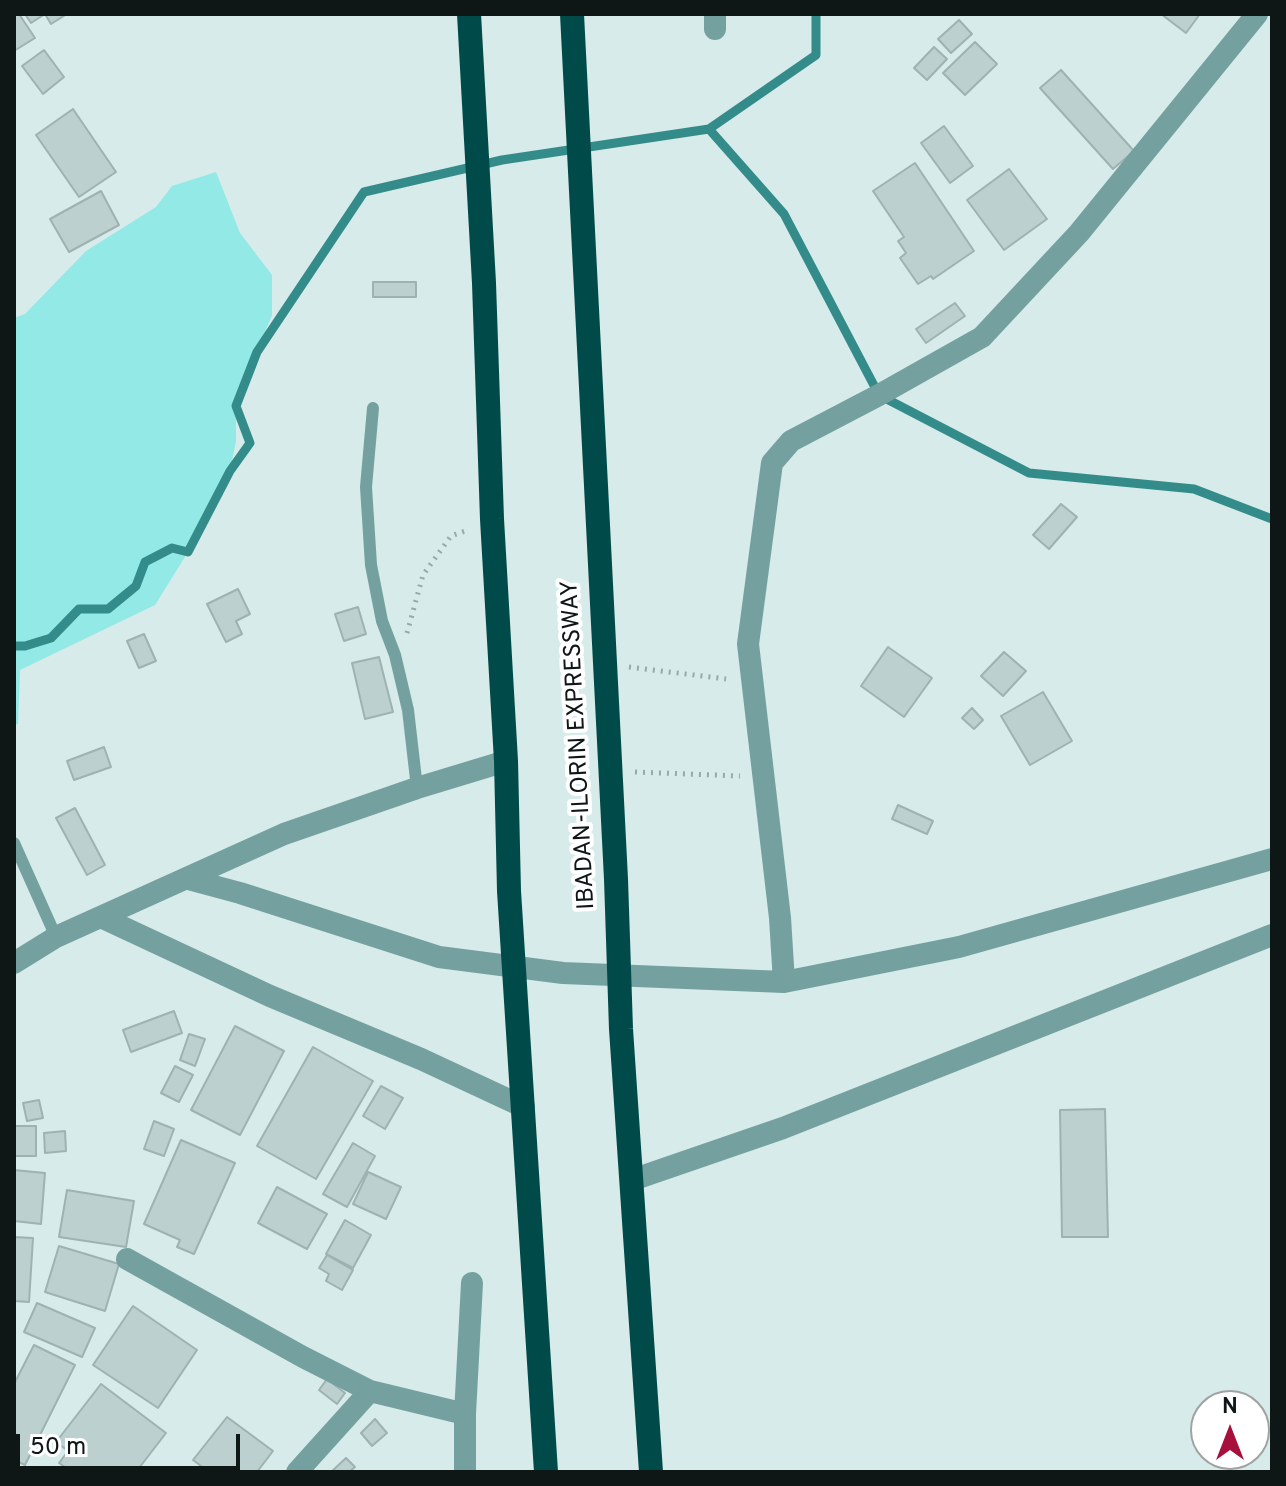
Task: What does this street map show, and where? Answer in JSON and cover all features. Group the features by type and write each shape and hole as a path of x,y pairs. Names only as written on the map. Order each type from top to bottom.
{"highway":[{"path":"469,14 506,761 509,891 546,1472"},
{"name":"IBADAN-ILORIN EXPRESSWAY","path":"573,24 621,1029 651,1472"}],"street":[{"path":"784,982 780,918 748,644 772,463 791,441 982,337 1079,233 1257,14"},
{"path":"14,963 56,937 284,834 506,761"},
{"path":"188,879 439,957 563,973 784,982 959,947 1272,859"},
{"path":"103,918 270,996 421,1059 524,1107"},
{"path":"632,1180 797,1123 1272,935"},
{"path":"127,1259 370,1391 465,1414"},
{"path":"465,1472 472,1283"},
{"path":"297,1472 370,1391"}],"lane":[{"path":"373,408 366,487 371,565 382,621 395,655 408,710 417,788"},
{"path":"14,843 56,937"}],"path":[{"path":"395,655 411,627 423,575 451,536 492,519"},
{"path":"604,664 752,682"},
{"path":"610,771 762,777"}],"shaded area":[{"path":"216,172 240,233 272,275 272,315 236,405 236,441 230,471 188,552 155,605 20,670 18,724 14,725 14,318 25,314 86,251 156,207 172,186"}],"building":[{"path":"14,14 19,14 35,38 14,51"},
{"path":"25,14 45,14 31,23"},
{"path":"45,14 67,14 51,24"},
{"path":"1161,14 1200,14 1186,33"},
{"path":"959,20 972,34 951,53 938,39"},
{"path":"975,42 997,64 965,95 943,73"},
{"path":"934,47 947,59 927,80 914,68"},
{"path":"44,50 64,77 43,94 22,66"},
{"path":"1061,70 1134,151 1113,169 1040,88"},
{"path":"73,109 116,172 79,197 36,135"},
{"path":"944,126 973,166 950,183 921,143"},
{"path":"915,163 974,251 933,279 931,276 918,284 900,258 906,253 898,241 904,237 873,191"},
{"path":"1009,169 1047,219 1004,250 967,200"},
{"path":"101,191 119,225 69,252 50,219"},
{"path":"373,282 416,282 416,297 373,297"},
{"path":"955,303 965,316 926,343 916,329"},
{"path":"1061,504 1077,517 1049,549 1033,535"},
{"path":"238,589 250,614 236,621 242,634 226,642 207,604"},
{"path":"358,607 366,634 344,641 335,614"},
{"path":"144,634 156,661 139,668 127,641"},
{"path":"888,647 932,678 904,717 861,686"},
{"path":"1004,652 1026,671 1003,696 981,676"},
{"path":"379,657 393,712 365,719 352,663"},
{"path":"1043,692 1072,741 1030,765 1001,716"},
{"path":"972,708 983,720 974,729 962,718"},
{"path":"104,747 111,767 74,780 67,761"},
{"path":"898,805 933,821 927,834 892,819"},
{"path":"75,808 105,865 87,875 56,818"},
{"path":"174,1011 182,1033 131,1052 123,1030"},
{"path":"235,1026 284,1051 240,1135 191,1110"},
{"path":"189,1034 205,1039 195,1066 180,1060"},
{"path":"313,1047 373,1081 316,1179 257,1146"},
{"path":"175,1066 193,1075 179,1102 161,1093"},
{"path":"381,1086 403,1098 385,1129 363,1116"},
{"path":"39,1100 43,1118 27,1121 23,1103"},
{"path":"1105,1109 1108,1237 1062,1237 1060,1110"},
{"path":"154,1121 174,1129 164,1156 144,1149"},
{"path":"14,1126 36,1126 36,1156 14,1156"},
{"path":"65,1131 66,1151 45,1153 44,1133"},
{"path":"181,1140 235,1163 194,1254 177,1247 180,1240 144,1224"},
{"path":"353,1143 375,1156 347,1207 323,1194"},
{"path":"14,1170 45,1173 41,1224 14,1221"},
{"path":"368,1172 401,1187 386,1219 353,1204"},
{"path":"277,1187 327,1214 307,1249 258,1223"},
{"path":"67,1190 134,1201 126,1247 59,1237"},
{"path":"345,1220 371,1235 353,1268 326,1254"},
{"path":"14,1237 33,1238 29,1302 14,1301"},
{"path":"59,1246 119,1264 105,1311 45,1292"},
{"path":"327,1255 353,1270 342,1290 326,1281 329,1274 319,1268"},
{"path":"37,1303 95,1328 82,1357 24,1332"},
{"path":"133,1306 197,1350 158,1408 93,1365"},
{"path":"34,1345 75,1365 25,1465 14,1460 14,1384"},
{"path":"327,1379 345,1393 337,1404 319,1390"},
{"path":"101,1384 166,1433 136,1472 72,1472 59,1463 68,1451 56,1442"},
{"path":"227,1417 273,1451 257,1472 209,1472 193,1460"},
{"path":"375,1419 387,1433 372,1446 361,1433"},
{"path":"346,1458 355,1467 349,1472 331,1472"}],"waterway":[{"path":"14,646 51,638 79,609 108,609 136,586 145,562 172,548 188,552 230,471 250,443 236,406 257,352 364,192 502,160 709,129 816,55 816,14"},
{"path":"709,129 784,214 879,395 1029,473 1194,489 1272,519"}]}
